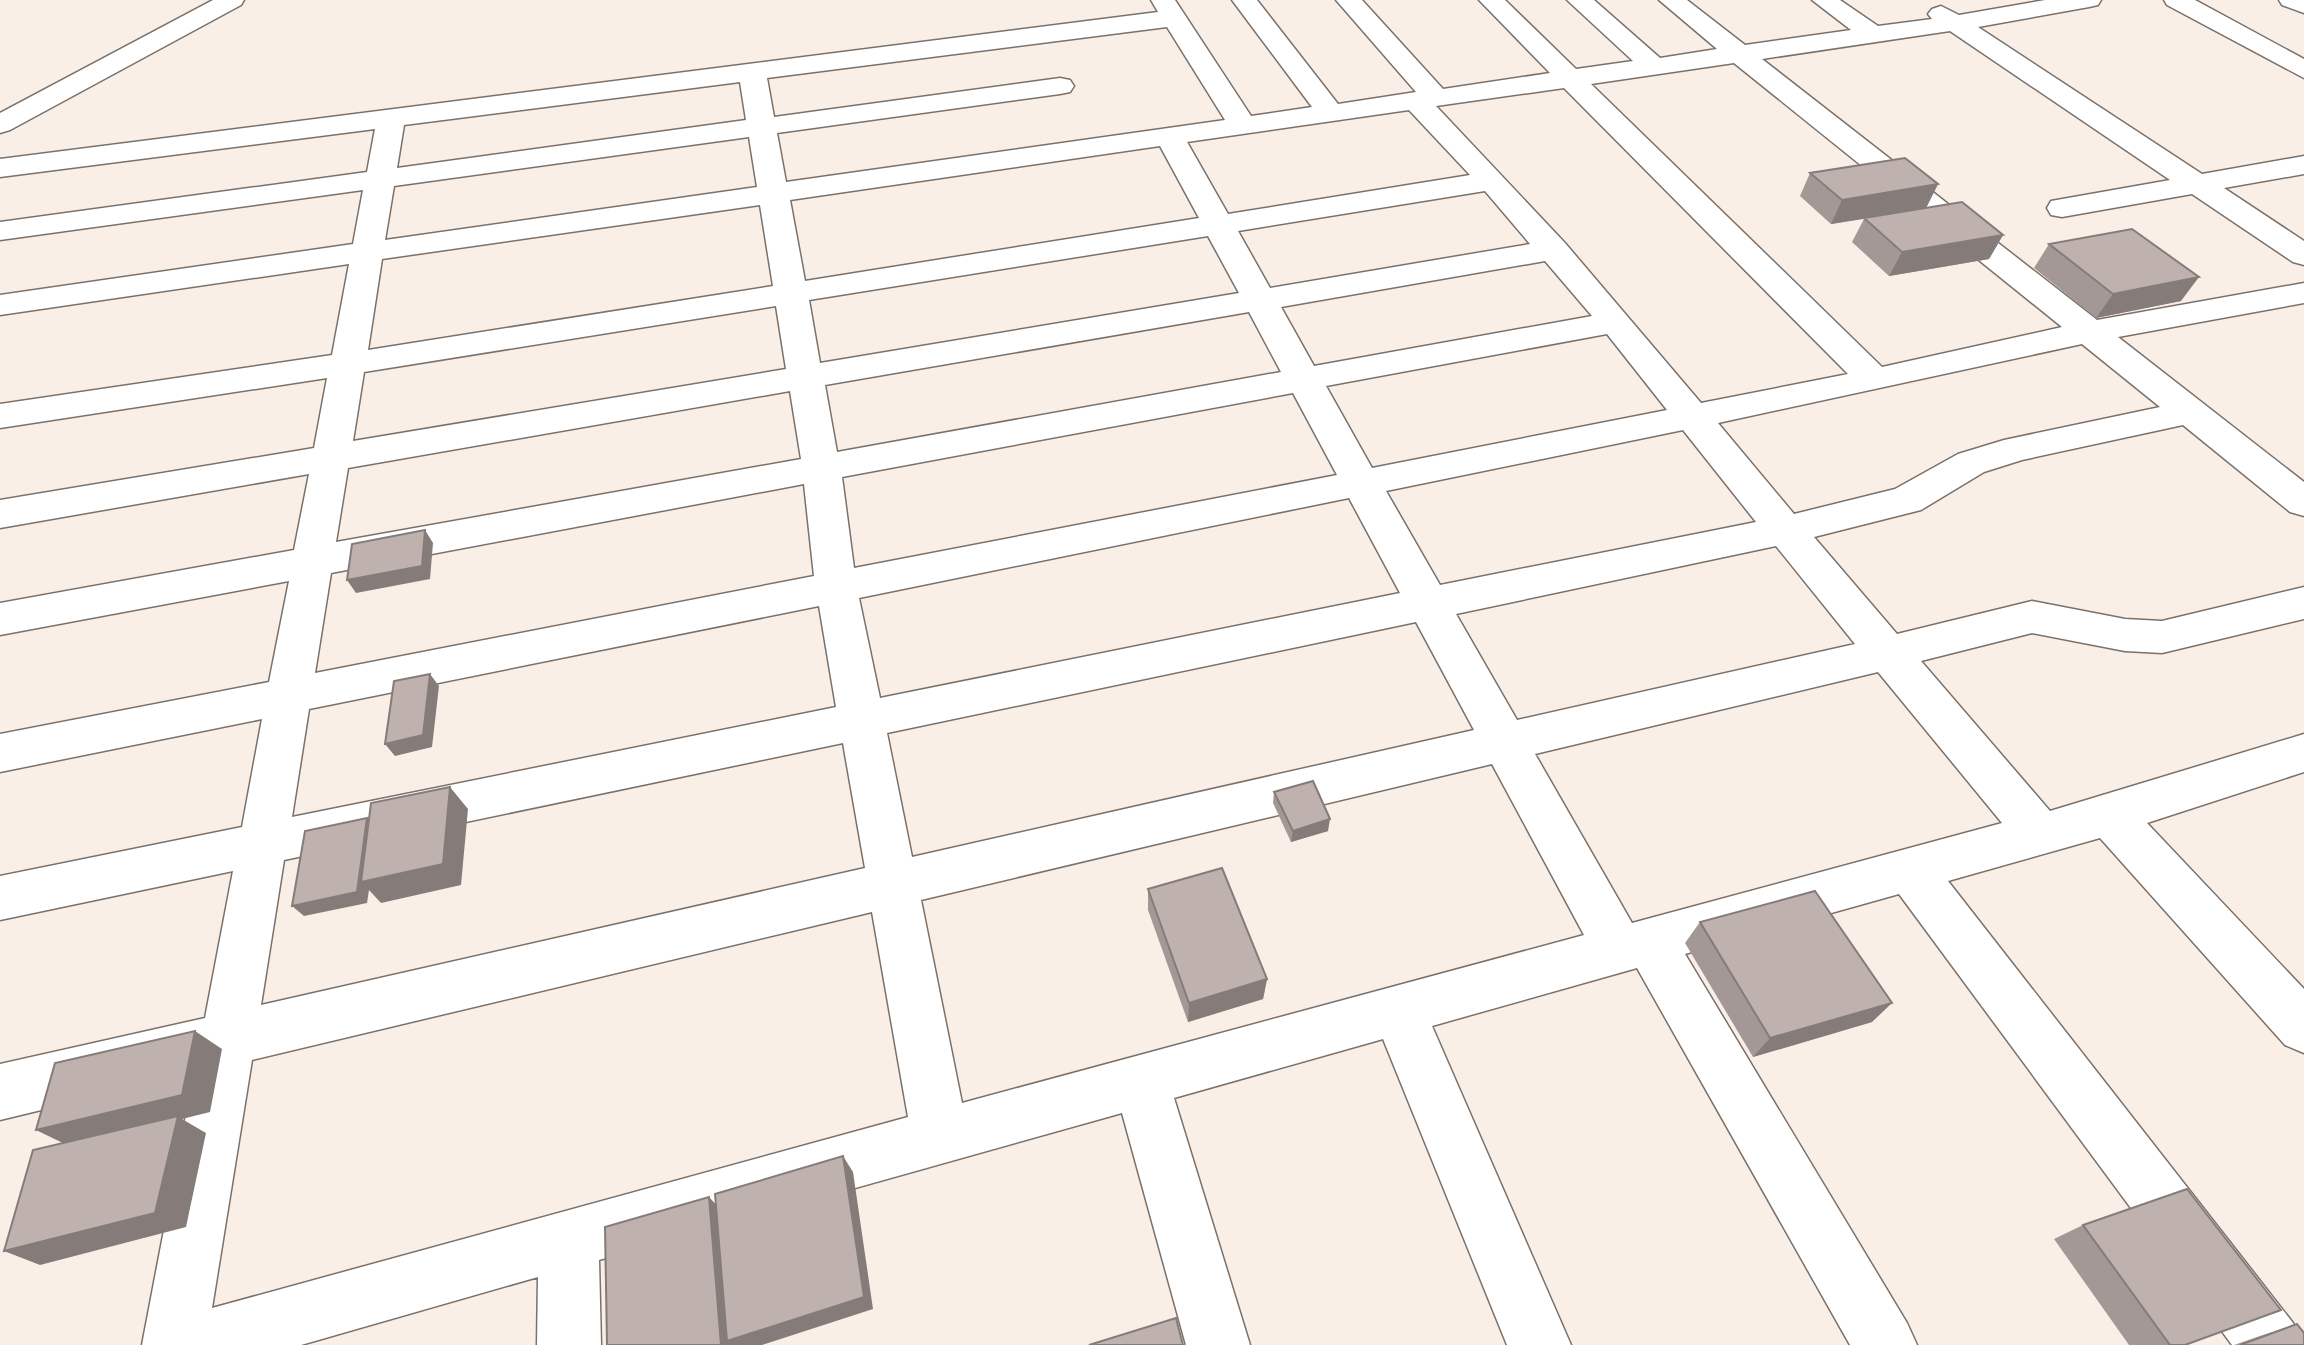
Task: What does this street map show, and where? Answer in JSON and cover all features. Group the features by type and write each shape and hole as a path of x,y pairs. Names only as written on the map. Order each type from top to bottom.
{"street":[{"path":"0,124 232,0"},
{"path":"1244,0 1331,113"},
{"path":"1348,0 1492,181 1615,322 2040,834"},
{"path":"1491,0 1874,380"},
{"path":"1579,0 1654,66"},
{"path":"1671,0 2304,502"},
{"path":"1824,0 1874,35"},
{"path":"1919,0 2304,255"},
{"path":"0,231 762,126 1075,117 1169,136 1955,23 2035,4 2089,0"},
{"path":"2176,0 2304,70"},
{"path":"2291,0 2304,6"},
{"path":"0,168 1038,36 1169,9 1243,125"},
{"path":"1038,36 1075,117"},
{"path":"752,72 821,467 836,586 940,1136"},
{"path":"0,305 773,193 1075,117"},
{"path":"174,1345 391,119"},
{"path":"1169,136 1504,741 1885,1345"},
{"path":"2062,208 2304,165"},
{"path":"0,416 348,364 1492,181"},
{"path":"0,514 1554,250"},
{"path":"0,753 1874,380 2087,332 2304,293"},
{"path":"0,619 1615,322"},
{"path":"0,898 1785,530 1907,500 1938,484 1951,473 1987,458 2190,412"},
{"path":"0,1092 2032,617 2125,635 2162,637 2304,603"},
{"path":"191,1345 569,1238 2109,815 2304,753"},
{"path":"2109,815 2304,1027"},
{"path":"1909,869 2271,1345"},
{"path":"1398,1009 1539,1345"},
{"path":"1141,1080 1218,1345"},
{"path":"569,1238 569,1345"}],"building":[{"path":"1905,158 1938,184 1842,200 1810,173"},
{"path":"1962,202 2003,235 1902,252 1864,218"},
{"path":"2132,229 2199,277 2113,294 2049,244"},
{"path":"425,530 422,566 347,580 352,544"},
{"path":"430,674 423,735 385,744 394,681"},
{"path":"1313,781 1330,819 1293,831 1274,792"},
{"path":"450,787 443,864 361,882 371,803"},
{"path":"367,818 357,892 292,906 305,831"},
{"path":"1222,868 1267,979 1189,1003 1148,889"},
{"path":"1815,891 1892,1003 1770,1038 1700,922"},
{"path":"195,1031 182,1095 36,1130 55,1063"},
{"path":"178,1116 155,1213 4,1251 33,1150"},
{"path":"843,1156 864,1297 727,1341 715,1194"},
{"path":"2187,1189 2281,1310 2185,1345 2170,1345 2083,1225"},
{"path":"709,1197 721,1345 607,1345 605,1227"},
{"path":"1176,1318 1183,1345 1089,1345"},
{"path":"2297,1324 2304,1333 2304,1345 2240,1345"}]}
